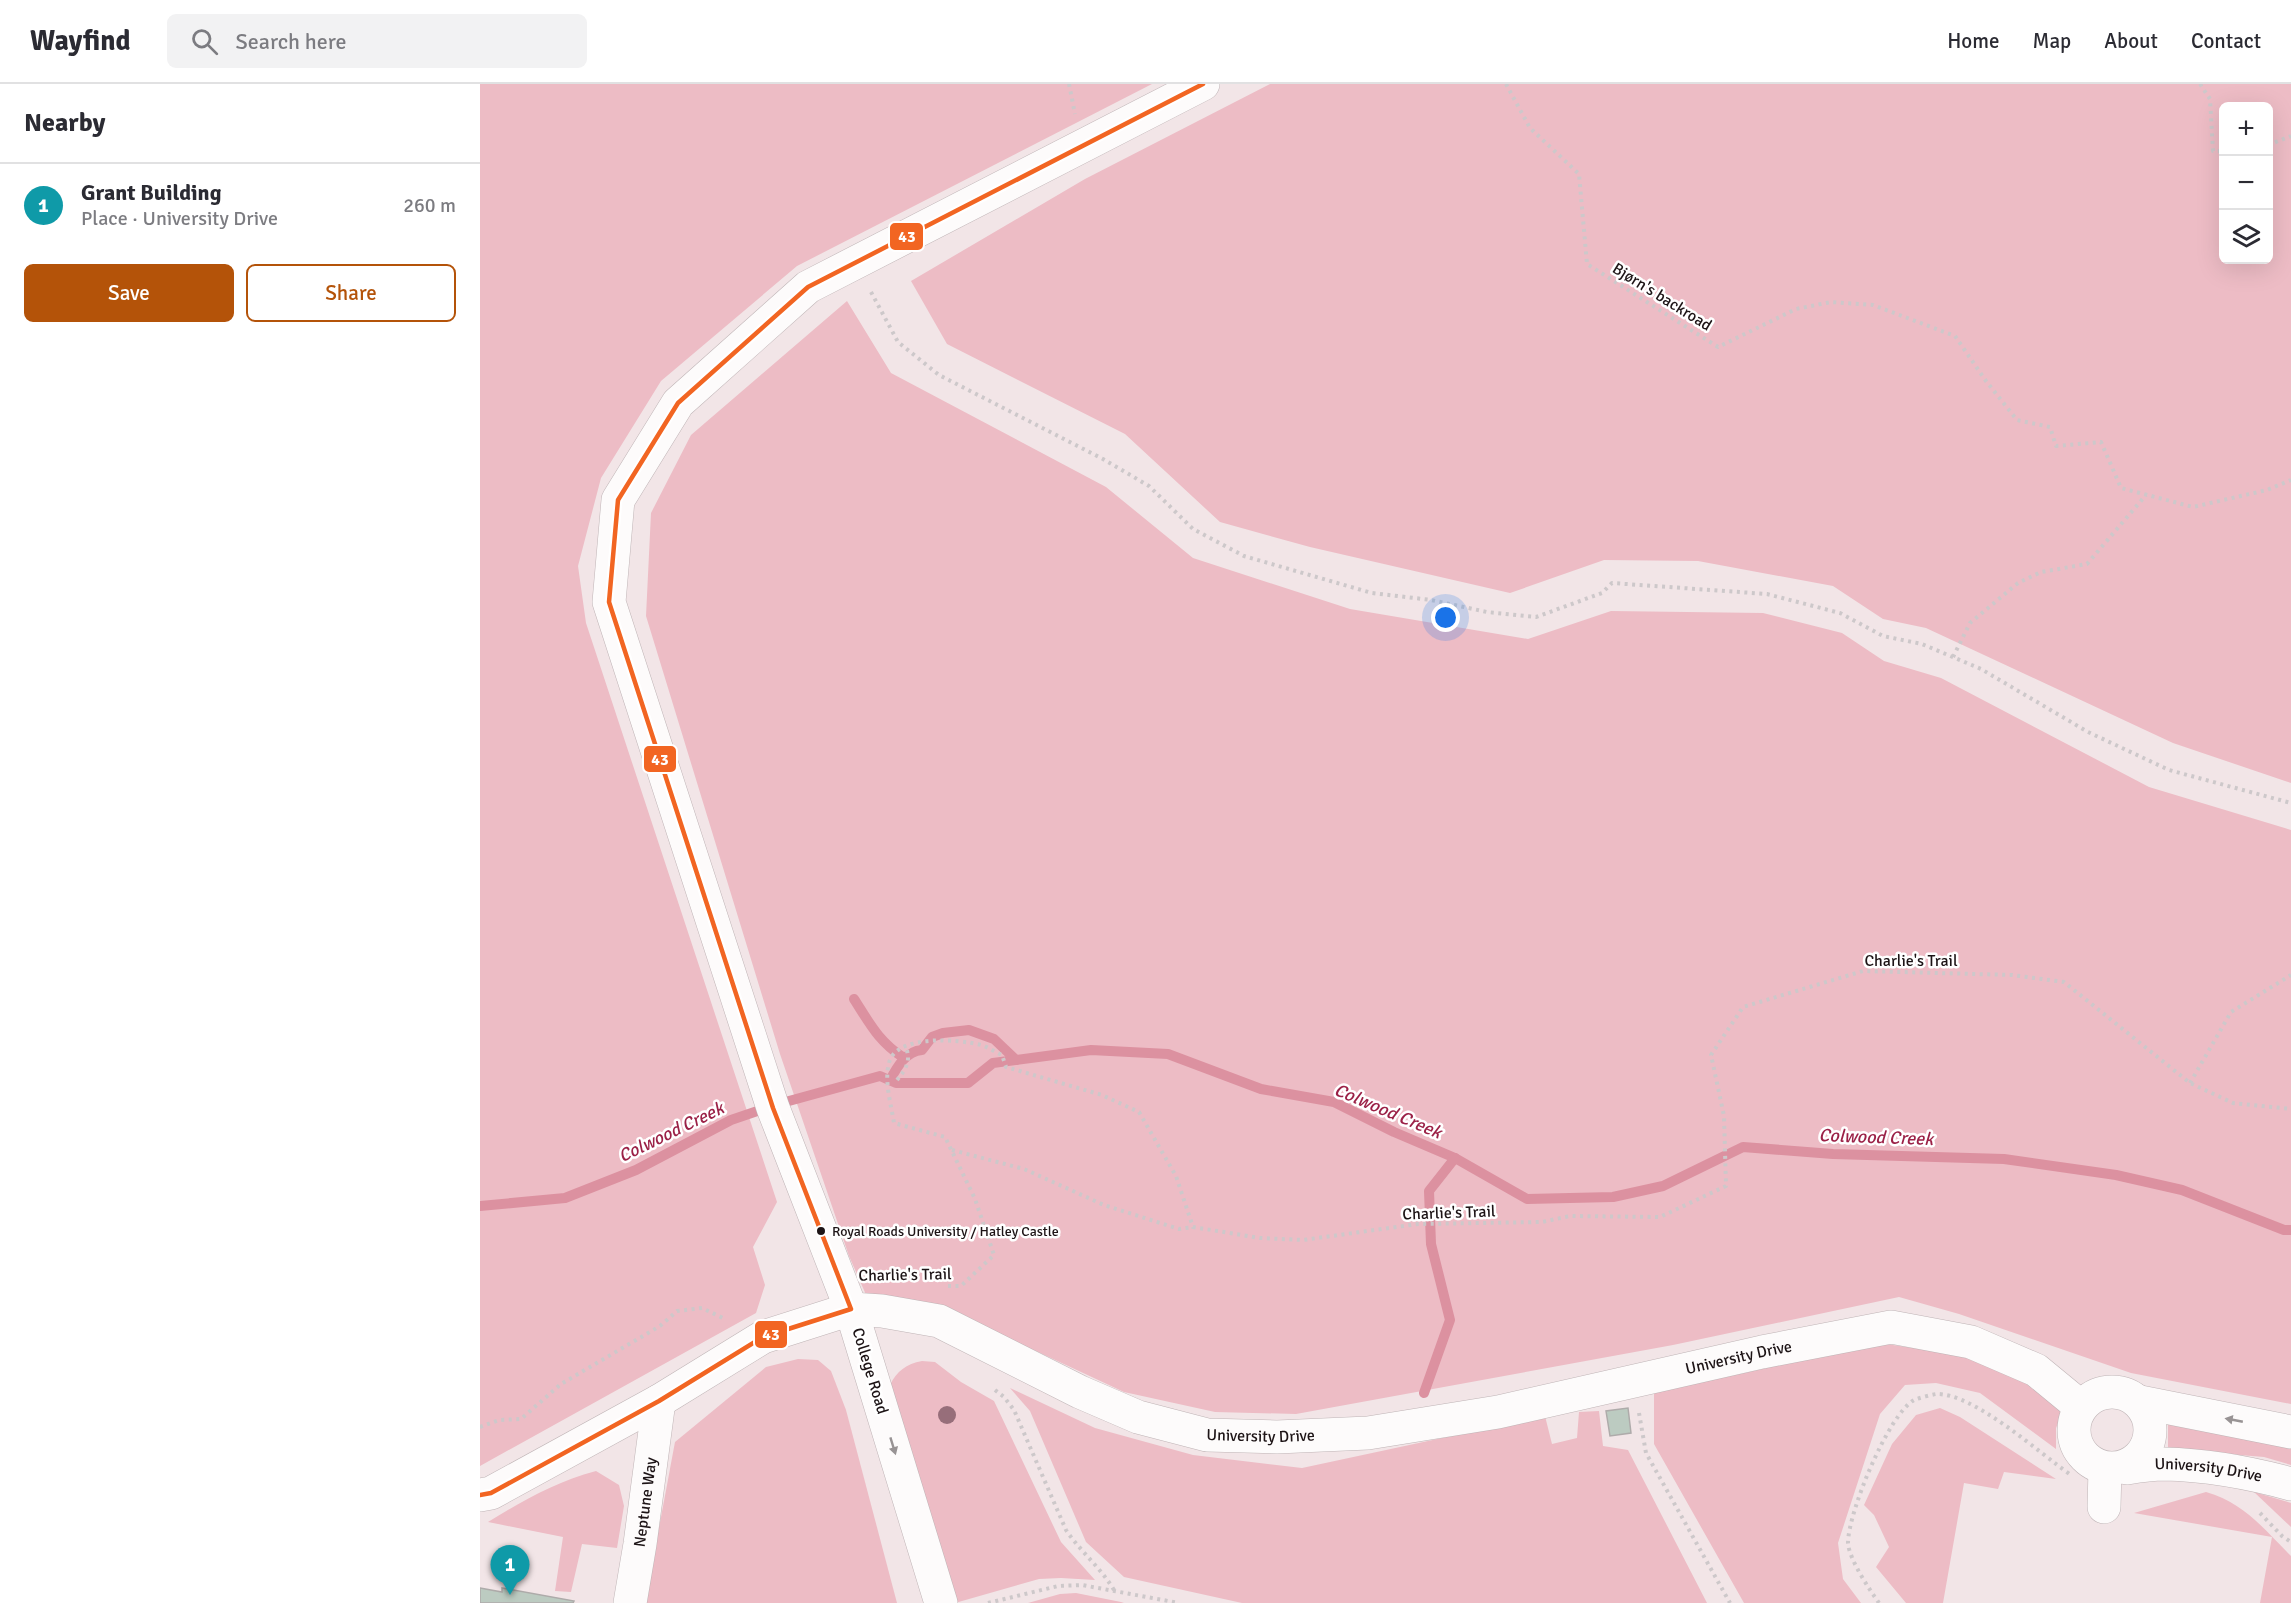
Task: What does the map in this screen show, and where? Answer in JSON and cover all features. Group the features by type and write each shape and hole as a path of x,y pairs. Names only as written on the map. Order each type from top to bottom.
{"street":[{"name":"College Road","path":"941,1603 851,1309 773,1108 609,602 618,500 678,403 808,287 1203,84"},
{"name":"University Drive","path":"480,1495 531,1471 659,1401 763,1337 851,1309 882,1311 939,1321 1080,1392 1138,1417 1207,1435 1277,1437 1368,1433 1498,1412 1762,1352 1891,1327 1971,1342 2036,1370 2081,1407"},
{"path":"2140,1402 2151,1425 2146,1450 2110,1483 2082,1456 2073,1432 2081,1407 2099,1393 2121,1392 2140,1402 2291,1432"},
{"name":"Neptune Way","path":"630,1603 659,1401"},
{"name":"University Drive","path":"2110,1483 2164,1464 2256,1475 2291,1484"}],"path":[{"name":"Bjørn's backroad","path":"1506,84 1530,128 1579,174 1587,264 1718,347 1796,309 1831,302 1873,305 1955,336 2017,420 2050,427 2056,446 2101,442 2121,488 2193,507 2267,490 2291,480"},
{"path":"2200,84 2210,99 2213,151 2219,151"},
{"path":"2273,143 2291,136"},
{"path":"851,265 865,281 898,342 939,375 1103,459 1149,486 1193,529 1244,556 1372,593 1431,600 1487,612 1536,617 1602,593 1612,583 1767,594 1840,613 1883,636 1922,644 1981,669 2088,732 2169,770 2291,802"},
{"path":"1953,657 1970,623 2018,583 2041,572 2087,564 2146,495"},
{"name":"Charlie's Trail","path":"937,1287 961,1286 994,1255 975,1200 945,1137 894,1123 888,1080 889,1060 898,1048 920,1041 966,1042 984,1046 1002,1055 1006,1067 1102,1095 1139,1112 1176,1176 1192,1227 1260,1238 1303,1240 1418,1224 1542,1222 1570,1215 1660,1217 1726,1186 1724,1116 1711,1055 1743,1007 1863,971 2012,975 2064,982 2190,1083 2233,1103 2291,1108"},
{"path":"2190,1083 2231,1012 2291,975"},
{"path":"897,1080 906,1070 909,1054 905,1046"},
{"path":"952,1150 1024,1169 1104,1205 1179,1229 1192,1227"},
{"path":"480,1427 499,1420 521,1419 561,1384 660,1326 677,1311 702,1308 763,1337"},
{"path":"1636,1382 1640,1427 1646,1453 1730,1603"},
{"path":"991,1386 1014,1410 1035,1464 1066,1530 1075,1544 1107,1578 1114,1590"},
{"path":"1879,1603 1852,1557 1848,1544 1850,1528 1856,1506 1882,1442 1890,1426 1913,1400 1935,1394 1957,1398 1977,1407 2071,1475 2110,1483"},
{"path":"2255,1508 2282,1536 2291,1542"},
{"path":"988,1603 1058,1586 1082,1585 1179,1603"}],"shaded area":[{"path":"480,84 1152,84 797,266 661,381 601,478 578,566 586,623 777,1202 753,1247 765,1285 756,1313 480,1466"},
{"path":"1270,84 2291,84 2291,783 2173,743 1926,628 1883,619 1833,586 1698,561 1604,560 1510,593 1310,547 1220,522 1125,434 947,344 911,281 1085,179"},
{"path":"847,301 891,373 1106,487 1193,558 1350,609 1528,639 1611,611 1763,613 1842,633 1884,661 1941,678 2149,787 2291,830 2291,1404 2131,1373 1959,1314 1899,1297 1673,1345 1296,1414 1215,1412 1124,1392 963,1317 867,1297 849,1256 780,1054 646,616 651,513 691,435"},
{"path":"1879,1343 1968,1356 2026,1383 2064,1409 2056,1428 2056,1449 1980,1393 1936,1383 1905,1385 1880,1414 1838,1543 1843,1579 1861,1603 1744,1603 1654,1444 1654,1393"},
{"path":"798,1359 818,1360 831,1371 846,1410 897,1603 645,1603 675,1442 766,1367"},
{"path":"922,1361 935,1362 961,1382 994,1401 1061,1542 1095,1580 1039,1579 955,1603 890,1385 903,1369"},
{"path":"1010,1388 1095,1428 1193,1455 1302,1468 1545,1416 1552,1444 1577,1438 1579,1412 1599,1411 1603,1446 1628,1450 1707,1603 1242,1603 1124,1577 1086,1542 1030,1411"},
{"path":"1940,1408 1960,1417 2056,1479 2004,1472 1998,1489 1964,1483 1943,1603 1906,1603 1876,1567 1889,1547 1874,1515 1864,1505 1892,1444 1916,1415"},
{"path":"2168,1424 2291,1447 2291,1465 2264,1457 2168,1449"},
{"path":"596,1471 619,1485 624,1506 617,1548 582,1544 571,1592 555,1591 563,1537 488,1522 540,1492"},
{"path":"2206,1492 2242,1510 2262,1526 2291,1556 2291,1603 2260,1603 2272,1537 2134,1513"},
{"path":"2254,1492 2291,1503 2291,1527"},
{"path":"1076,1593 1124,1603 1028,1603 1060,1594"}],"building":[{"path":"1628,1408 1631,1433 1610,1436 1606,1411"},
{"path":"480,1588 502,1592 502,1588 574,1601 573,1603 480,1603"}],"waterway":[{"path":"854,999 881,1039 904,1058"},
{"path":"890,1080 899,1065 911,1053 922,1050 932,1037 943,1033 969,1030 994,1039 1016,1060"},
{"name":"Colwood Creek","path":"480,1206 565,1198 636,1170 731,1120 778,1104 880,1076 896,1083 968,1083 993,1063 1091,1050 1168,1054 1261,1089 1334,1102 1394,1132 1455,1158 1527,1199 1613,1197 1663,1186 1743,1147 1833,1154 2004,1159 2116,1175 2182,1190 2284,1230 2291,1230"},
{"path":"1424,1393 1450,1320 1431,1244 1429,1191 1455,1158"}],"transit line":[{"name":"43","path":"480,1495 491,1493 659,1401 763,1337 851,1309 773,1108 609,602 618,500 678,403 808,287 1203,84"}],"place":[{"name":"Royal Roads University / Hatley Castle","path":"821,1231"},
{"name":"Grant Building","path":"510,1595"}]}
